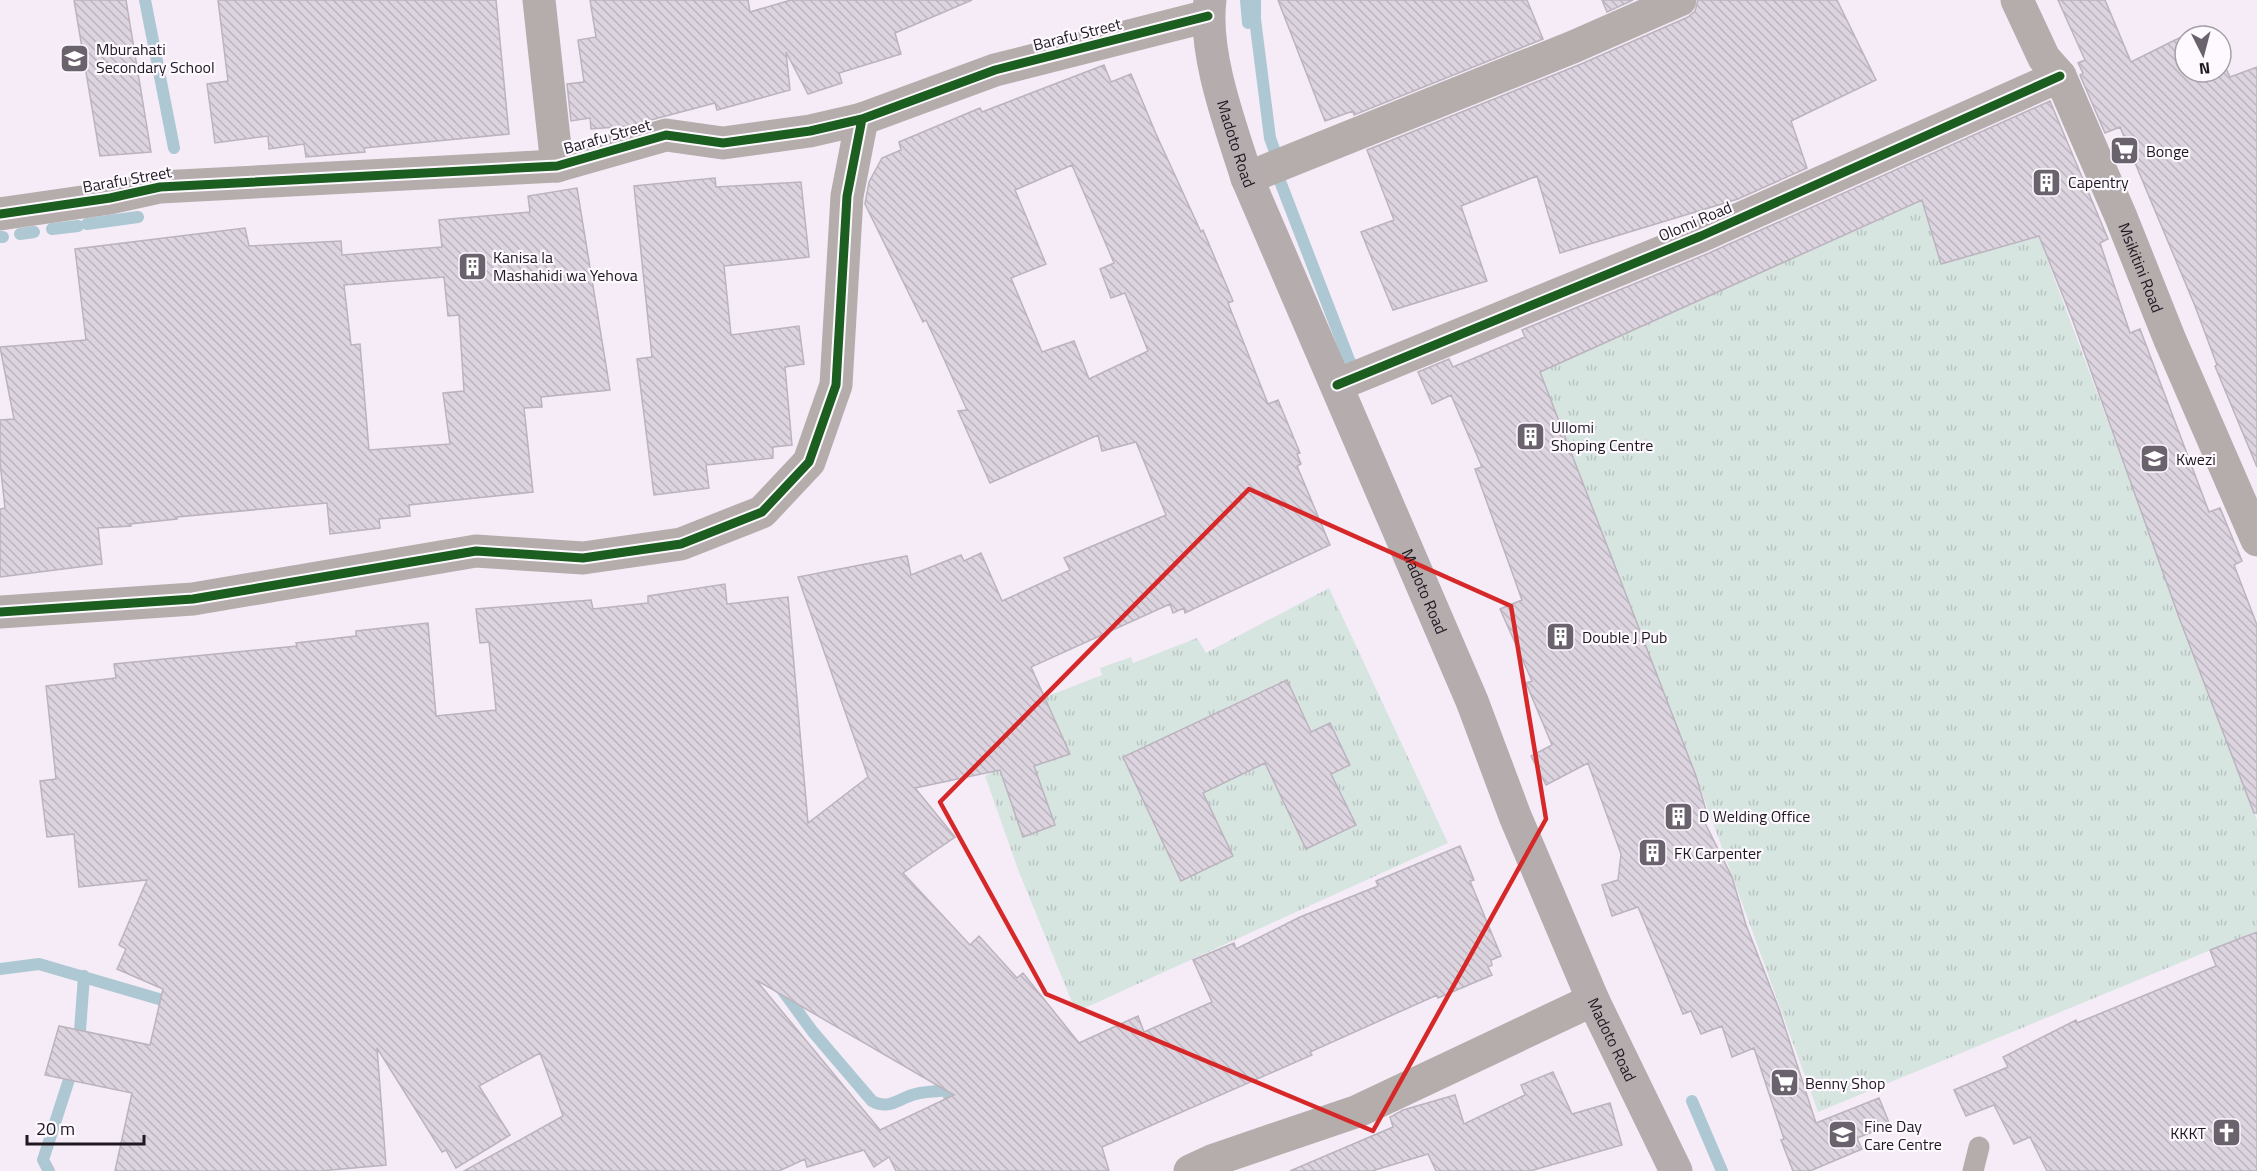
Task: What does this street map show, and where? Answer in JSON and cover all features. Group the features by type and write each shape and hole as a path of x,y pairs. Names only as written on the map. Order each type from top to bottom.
{"main road":[{"name":"Madoto Road","path":"1209,8 1219,90 1247,178 1472,701 1515,816 1593,1000 1676,1171"}],"street":[{"path":"539,0 557,166"},
{"path":"1247,178 1573,47 1680,0"},
{"name":"Msikitini Road","path":"2017,0 2044,58 2060,76 2121,217 2170,340 2257,540"},
{"name":"Barafu Street","path":"0,214 110,198 160,187 557,166 666,135 723,143 810,131 862,119 995,70 1209,8"},
{"name":"Olomi Road","path":"1337,385 1701,236 2060,76"},
{"path":"0,612 193,599 476,551 583,558 681,544 762,512 809,462 836,385 847,196 862,119"},
{"path":"1190,1171 1214,1160 1358,1111 1593,1000"}],"lane":[{"path":"1973,1171 1979,1147"}],"highlighted area":[{"path":"1249,489 1511,606 1546,819 1373,1131 1046,994 940,802"}],"green space":[{"path":"2010,160 2257,820 2257,931 1818,1112 1697,779 1538,368 1590,349"},
{"path":"1329,588 1448,843 1076,1012 1019,872 985,776 995,771 981,722 1102,675 1100,668 1131,657 1133,663 1197,638 1206,653"}],"building":[{"path":"74,0 126,0 151,152 100,156"},
{"path":"218,0 496,0 509,134 364,148 365,152 306,157 304,144 269,149 268,136 215,143 207,84 228,81"},
{"path":"590,0 748,0 750,12 791,0 972,0 895,33 901,54 839,73 842,83 808,94 786,52 790,90 717,110 715,103 628,126 591,129 590,118 571,121 567,84 584,82 578,40 596,37"},
{"path":"1278,0 1527,0 1543,39 1354,115 1353,111 1325,121"},
{"path":"1602,0 1633,0 1607,12"},
{"path":"1698,0 1837,0 1876,80 1791,121 1807,168 1738,199 1560,253 1537,176 1461,206 1487,281 1393,310 1361,232 1394,220 1367,150 1581,64 1688,17 1695,11"},
{"path":"2058,0 2105,0 2131,62 2173,41 2173,84 2233,84 2233,76 2257,67 2257,467 2215,366 2217,365 2195,306 2120,127 2105,133 2080,75 2083,73 2078,63 2085,60"},
{"path":"1104,65 1111,82 1131,74 1233,301 1228,303 1268,404 1278,400 1300,453 1297,454 1301,464 1297,466 1330,545 1185,613 1184,608 1173,613 1170,604 1031,667 1070,754 1034,766 1055,825 1023,837 1000,770 915,788 955,837 903,873 970,945 979,936 1017,978 1023,973 1079,1043 1138,1016 1144,1032 1212,1002 1193,960 1234,943 1236,949 1300,917 1378,886 1376,881 1460,846 1474,880 1470,881 1501,956 1491,960 1492,965 1488,967 1492,975 1438,998 1437,995 1310,1052 1312,1055 1102,1147 1109,1171 896,1171 889,1157 874,1167 864,1150 807,1167 805,1159 779,1171 464,1171 563,1116 540,1053 479,1086 510,1135 456,1168 446,1150 442,1152 377,1048 386,1165 320,1171 115,1171 132,1093 45,1075 59,1026 150,1045 163,989 117,969 126,949 119,945 147,880 79,887 74,834 47,837 40,781 56,779 46,686 116,678 114,664 297,646 296,643 356,636 356,631 428,623 436,716 496,710 489,642 480,643 476,609 591,600 593,609 648,603 648,596 725,584 727,604 788,597 808,823 868,777 798,577 907,556 911,575 961,555 964,561 981,553 1002,601 1070,570 1064,558 1166,515 1136,442 1102,451 1098,435 990,483 958,411 967,410 926,320 923,322 865,204 869,182 882,158 901,150 899,142 980,108 982,112","holes":["1072,165 1114,263 1100,269 1111,298 1125,293 1148,351 1089,379 1074,341 1042,352 1011,278 1046,264 1015,190","756,980 954,1095 880,1130"]},
{"path":"2050,101 2108,239 2100,243 2130,333 2140,329 2209,512 2220,508 2242,561 2234,565 2257,625 2257,813 2254,813 2180,620 2073,321 2039,236 1941,264 1922,200 1540,372 1696,776 1708,817 1703,819 1732,877 1746,925 1779,1009 1816,1123 1879,1098 1890,1125 1857,1138 1862,1149 1810,1171 1793,1171 1781,1140 1784,1139 1754,1048 1732,1057 1722,1026 1701,1034 1691,1011 1683,1014 1638,907 1612,916 1602,885 1618,880 1621,854 1588,763 1546,785 1531,756 1552,745 1526,683 1532,681 1500,609 1522,600 1475,469 1482,467 1451,395 1432,404 1418,372 1449,359 1453,367 1525,337 1522,330 1709,253"},
{"path":"715,178 716,187 801,182 809,257 724,266 731,335 799,326 804,364 785,367 792,445 773,447 773,458 706,465 709,488 654,495 637,359 652,357 634,186"},
{"path":"577,188 610,390 541,397 542,407 524,408 533,492 409,505 410,516 379,519 380,528 330,534 327,503 177,517 177,519 130,524 131,526 98,528 102,564 0,577 0,509 5,508 0,462 0,420 14,419 0,347 86,340 75,249 245,228 249,246 341,241 342,255 442,247 439,220 530,212 528,196","holes":["444,277 448,316 459,315 464,391 443,393 450,444 369,450 360,344 351,345 344,285"]},
{"path":"1287,680 1311,732 1330,723 1350,765 1331,774 1356,825 1306,849 1265,763 1203,793 1233,856 1181,881 1123,757"},
{"path":"2257,932 2257,1171 2047,1171 2030,1137 2014,1144 1994,1105 1966,1116 1954,1090 2008,1067 2003,1057 2076,1020 2077,1023 2216,966 2210,950"},
{"path":"1553,1072 1572,1114 1610,1103 1622,1145 1530,1171 1436,1171 1428,1154 1372,1171 1290,1171 1393,1127 1390,1117 1403,1110 1455,1095 1464,1124 1525,1095 1521,1085"}],"waterway":[{"path":"145,0 174,148"},
{"path":"1246,0 1248,23"},
{"path":"1255,0 1255,19 1270,138 1279,163"},
{"path":"1278,176 1349,360 1359,375"},
{"path":"87,224 138,217"},
{"path":"52,229 78,226"},
{"path":"20,234 34,232"},
{"path":"0,969 39,964 176,1004"},
{"path":"79,1044 84,976"},
{"path":"780,987 813,1032 872,1101 883,1105 924,1092 946,1090 956,1110"},
{"path":"49,1171 43,1160 74,1064"},
{"path":"1692,1101 1722,1171"}],"cycle path":[{"path":"0,214 110,198 160,187 557,166 666,135 723,143 810,131 862,119 995,70 1208,16"},
{"path":"1337,385 1701,236 2060,76"},
{"path":"0,612 193,599 476,551 583,558 681,544 762,512 809,462 836,385 847,196 862,119"}],"place":[{"name":"Mburahati Secondary School","path":"75,58"},
{"name":"Bonge","path":"2125,151"},
{"name":"Capentry","path":"2047,182"},
{"name":"Kanisa la Mashahidi wa Yehova","path":"472,266"},
{"name":"Ullomi Shoping Centre","path":"1530,436"},
{"name":"Kwezi","path":"2155,459"},
{"name":"Double J Pub","path":"1561,637"},
{"name":"D Welding Office","path":"1678,816"},
{"name":"FK Carpenter","path":"1653,853"},
{"name":"Benny Shop","path":"1784,1083"},
{"name":"KKKT","path":"2227,1133"},
{"name":"Fine Day Care Centre","path":"1843,1135"}]}
